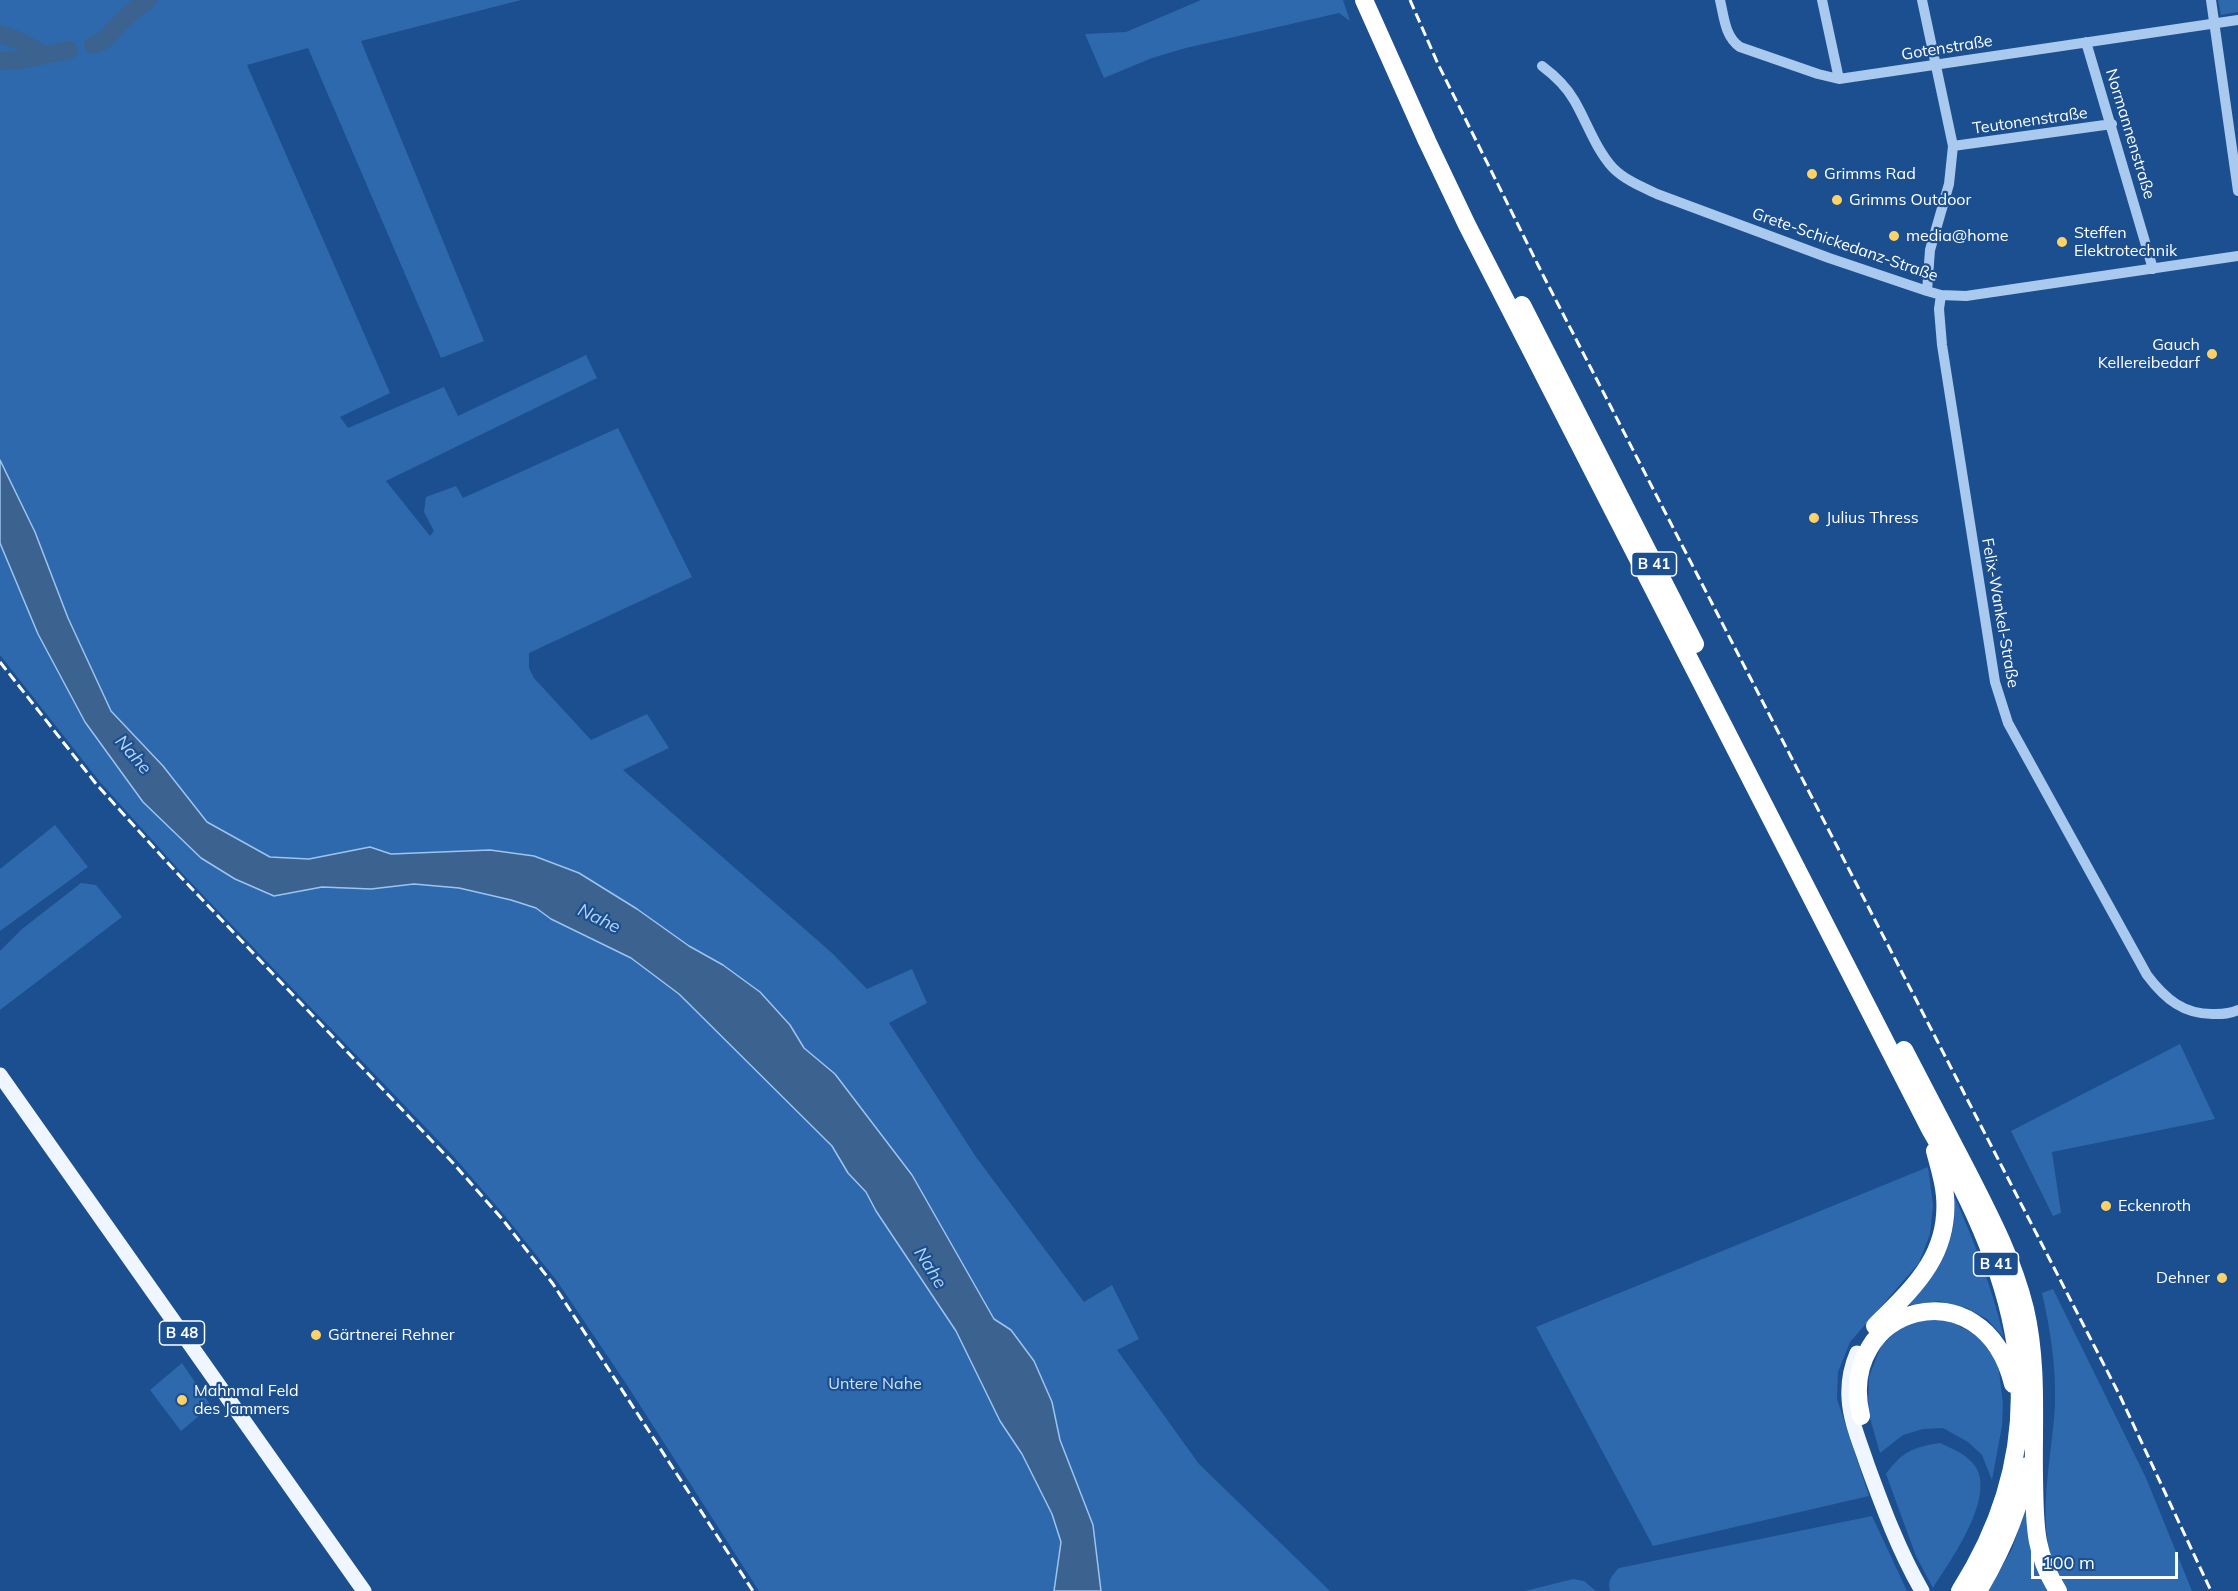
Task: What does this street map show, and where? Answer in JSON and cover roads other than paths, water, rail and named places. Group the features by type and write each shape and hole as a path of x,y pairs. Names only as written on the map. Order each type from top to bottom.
{"highway":[{"name":"B 41","path":"1364,0 1467,225 1983,1232 2002,1281 2017,1351 2020,1412 2014,1455 2004,1497 1980,1557 1960,1591"},
{"name":"B 41","path":"1377,0 1477,219 2005,1249 2020,1289 2030,1331 2034,1378 2036,1533 2043,1562 2058,1591"},
{"name":"B 41","path":"1857,1353 1874,1327 1925,1273 1940,1243 1945,1220 1945,1197 1930,1129"},
{"name":"B 41","path":"1862,1416 1858,1396 1859,1376 1871,1346 1886,1328 1894,1323 1912,1314 1931,1311 1950,1312 1969,1319 1992,1338 2009,1368 2020,1412"},
{"name":"B 41","path":"1978,1591 1998,1555 2015,1514 2027,1471 2033,1425"}],"main road":[{"name":"B 48","path":"0,1074 364,1591"},
{"name":"B 41","path":"1857,1353 1849,1382 1852,1418 1881,1504 1921,1589"},
{"name":"B 41","path":"1862,1416 1907,1561"}],"street":[{"name":"Gotenstraße","path":"1720,0 1726,26 1733,42 1740,47 1839,79 2238,20"},
{"path":"1822,0 1839,79"},
{"path":"1922,0 1953,146 1949,184 1930,250 1927,291"},
{"path":"2211,0 2238,191"},
{"name":"Normannenstraße","path":"2086,42 2153,269"},
{"name":"Grete-Schickedanz-Straße","path":"1542,66 1569,92 1614,169 1633,182 1657,194 1829,258 1941,295 1966,296 2238,256"},
{"name":"Teutonenstraße","path":"1953,146 2112,124"},
{"name":"Felix-Wankel-Straße","path":"1941,295 1939,309 1942,345 1993,671 2008,723 2147,975 2158,989 2173,1004 2193,1013 2232,1013 2238,1010"}],"water":[{"name":"Nahe","path":"0,460 35,532 68,618 111,711 163,766 207,822 270,857 309,859 370,847 391,854 490,850 534,856 579,873 637,909 689,946 723,965 760,992 790,1025 804,1048 835,1074 912,1175 994,1319 1011,1330 1034,1361 1052,1402 1060,1440 1093,1525 1101,1591 1054,1591 1061,1542 1052,1514 1022,1454 1000,1421 956,1331 876,1211 866,1192 848,1173 832,1146 679,994 631,958 551,919 536,908 511,900 459,888 414,884 371,889 322,887 274,896 235,879 201,858 143,802 85,722 38,634 0,543"}],"waterway":[{"path":"93,45 104,40 131,12 148,0"},
{"path":"0,34 20,41 44,55"},
{"path":"0,61 21,60 69,50"}],"railway":[{"path":"1410,0 1438,64 1544,277 2120,1396 2211,1591"},
{"path":"0,662 97,785 177,873 453,1163 503,1220 553,1284 753,1591"}],"place":[{"name":"Grimms Rad","path":"1812,174"},
{"name":"Grimms Outdoor","path":"1837,200"},
{"name":"media@home","path":"1894,236"},
{"name":"Steffen Elektrotechnik","path":"2062,242"},
{"name":"Gauch Kellereibedarf","path":"2212,354"},
{"name":"Julius Thress","path":"1814,518"},
{"name":"Eckenroth","path":"2106,1206"},
{"name":"Dehner","path":"2222,1278"},
{"name":"Gärtnerei Rehner","path":"316,1335"},
{"name":"Mahnmal Feld des Jammers","path":"182,1400"}],"park label":[{"name":"Untere Nahe","path":"875,1384"}]}
